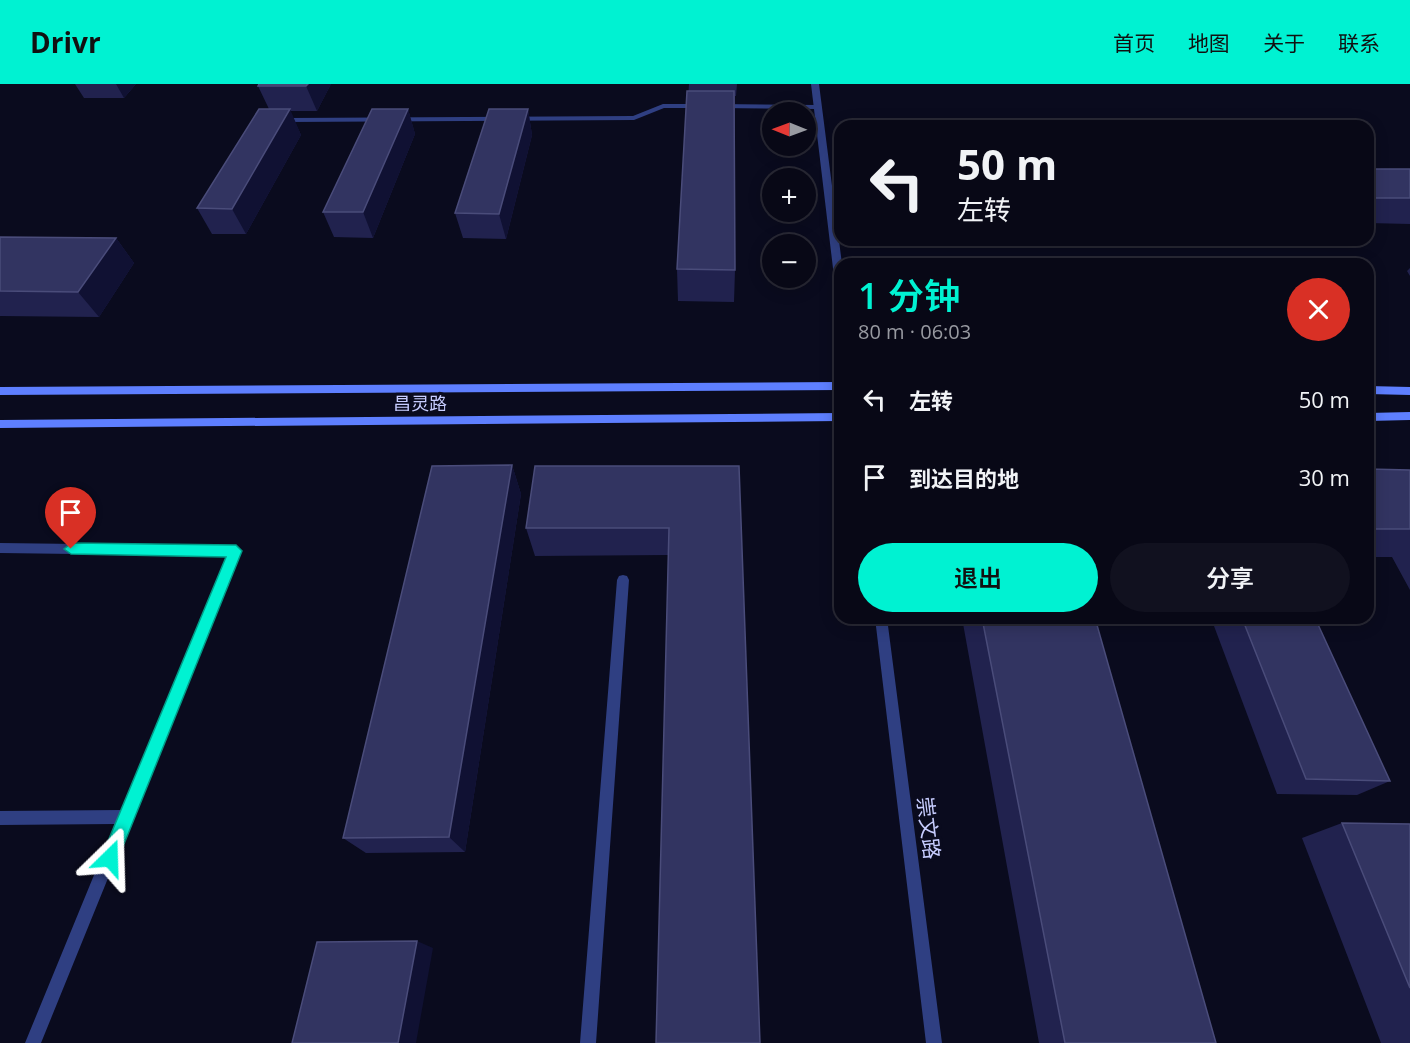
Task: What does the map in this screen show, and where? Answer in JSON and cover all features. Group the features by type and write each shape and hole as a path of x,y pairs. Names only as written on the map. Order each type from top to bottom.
{"main road":[{"name":"昌灵路","path":"0,391 834,386"},
{"path":"1374,390 1410,391"},
{"name":"昌灵路","path":"0,424 834,417"},
{"path":"1374,417 1410,417"}],"street":[{"path":"815,84 834,236"},
{"path":"289,120 634,118 663,106 818,106"},
{"path":"0,548 236,551 33,1043"},
{"path":"588,1043 623,580"},
{"name":"崇文路","path":"882,624 934,1043"},
{"path":"0,818 127,817"}],"building":[{"path":"259,84 308,84 306,86 258,86"},
{"path":"687,91 734,91 735,270 677,269"},
{"path":"259,109 290,109 232,209 197,208"},
{"path":"372,109 408,109 363,212 323,212"},
{"path":"489,109 528,109 499,214 455,213"},
{"path":"1374,169 1410,169 1410,198 1374,198"},
{"path":"0,237 116,238 78,292 0,291"},
{"path":"512,465 449,837 343,838 432,466"},
{"path":"535,466 739,466 760,1043 656,1043 669,528 526,528"},
{"path":"1374,469 1410,470 1410,529 1374,529"},
{"path":"983,624 1097,624 1216,1043 1065,1043"},
{"path":"1244,624 1318,624 1390,781 1306,779"},
{"path":"1342,823 1410,824 1410,988"},
{"path":"417,941 398,1043 292,1043 317,942"}],"route":[{"path":"71,549 236,551 110,858"}]}
